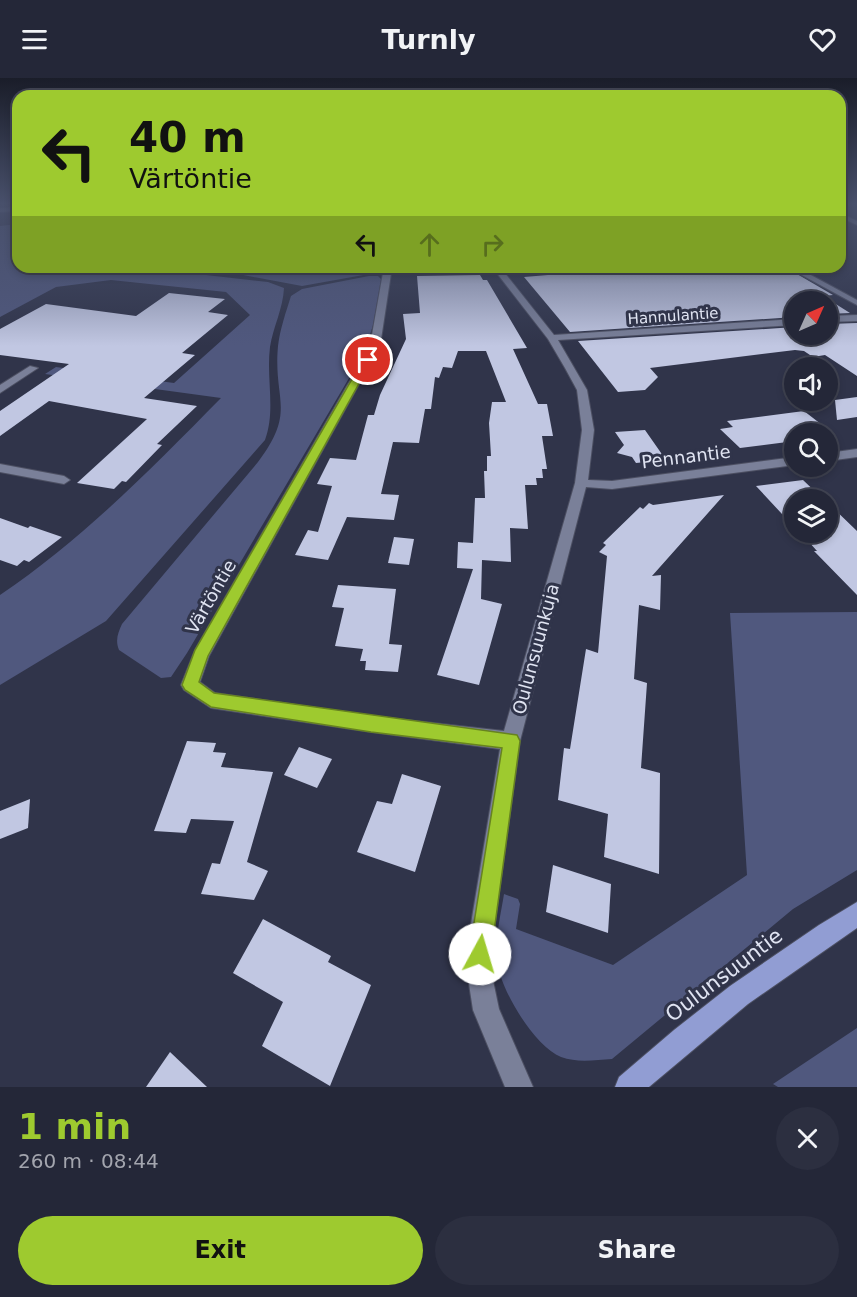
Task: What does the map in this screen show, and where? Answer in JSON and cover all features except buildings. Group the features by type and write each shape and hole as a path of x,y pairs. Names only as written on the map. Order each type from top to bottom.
{"main road":[{"name":"Oulunsuuntie","path":"629,1087 663,1055 778,965 857,914"}],"street":[{"name":"Värtöntie","path":"387,273 375,346 201,655 190,685 211,700 371,724 511,741"},
{"name":"Oulunsuunkuja","path":"503,273 508,284 552,338 582,390 588,430 581,483 511,741 481,936 479,971 486,1010 519,1087"},
{"path":"802,273 857,303"},
{"path":"838,319 857,318"},
{"name":"Hannulantie","path":"552,338 784,323"},
{"path":"3,386 33,368"},
{"path":"838,456 857,453"},
{"name":"Pennantie","path":"581,483 612,485 784,462"},
{"path":"0,468 64,480"}],"shaded area":[{"path":"0,252 12,252 12,273 205,273 206,275 268,282 284,288 270,347 270,417 265,440 106,621 0,685 0,595 60,551 88,527 221,398 45,374 56,367 174,383 250,315 226,292 111,280 56,287 0,317"},
{"path":"222,273 371,273 302,286"},
{"path":"378,276 381,279 373,325 365,351 187,653 171,677 161,678 119,650 117,640 119,630 258,462 270,444 280,417 278,346 291,296 302,289"},
{"path":"857,612 857,870 793,909 612,1059 573,1060 550,1051 528,1027 502,981 496,954 504,894 518,899 520,904 516,929 613,965 747,875 730,613"},
{"path":"857,1028 857,1087 778,1087 773,1084"}],"route":[{"path":"368,360 201,655 190,685 211,700 371,724 511,741 480,954"}]}
